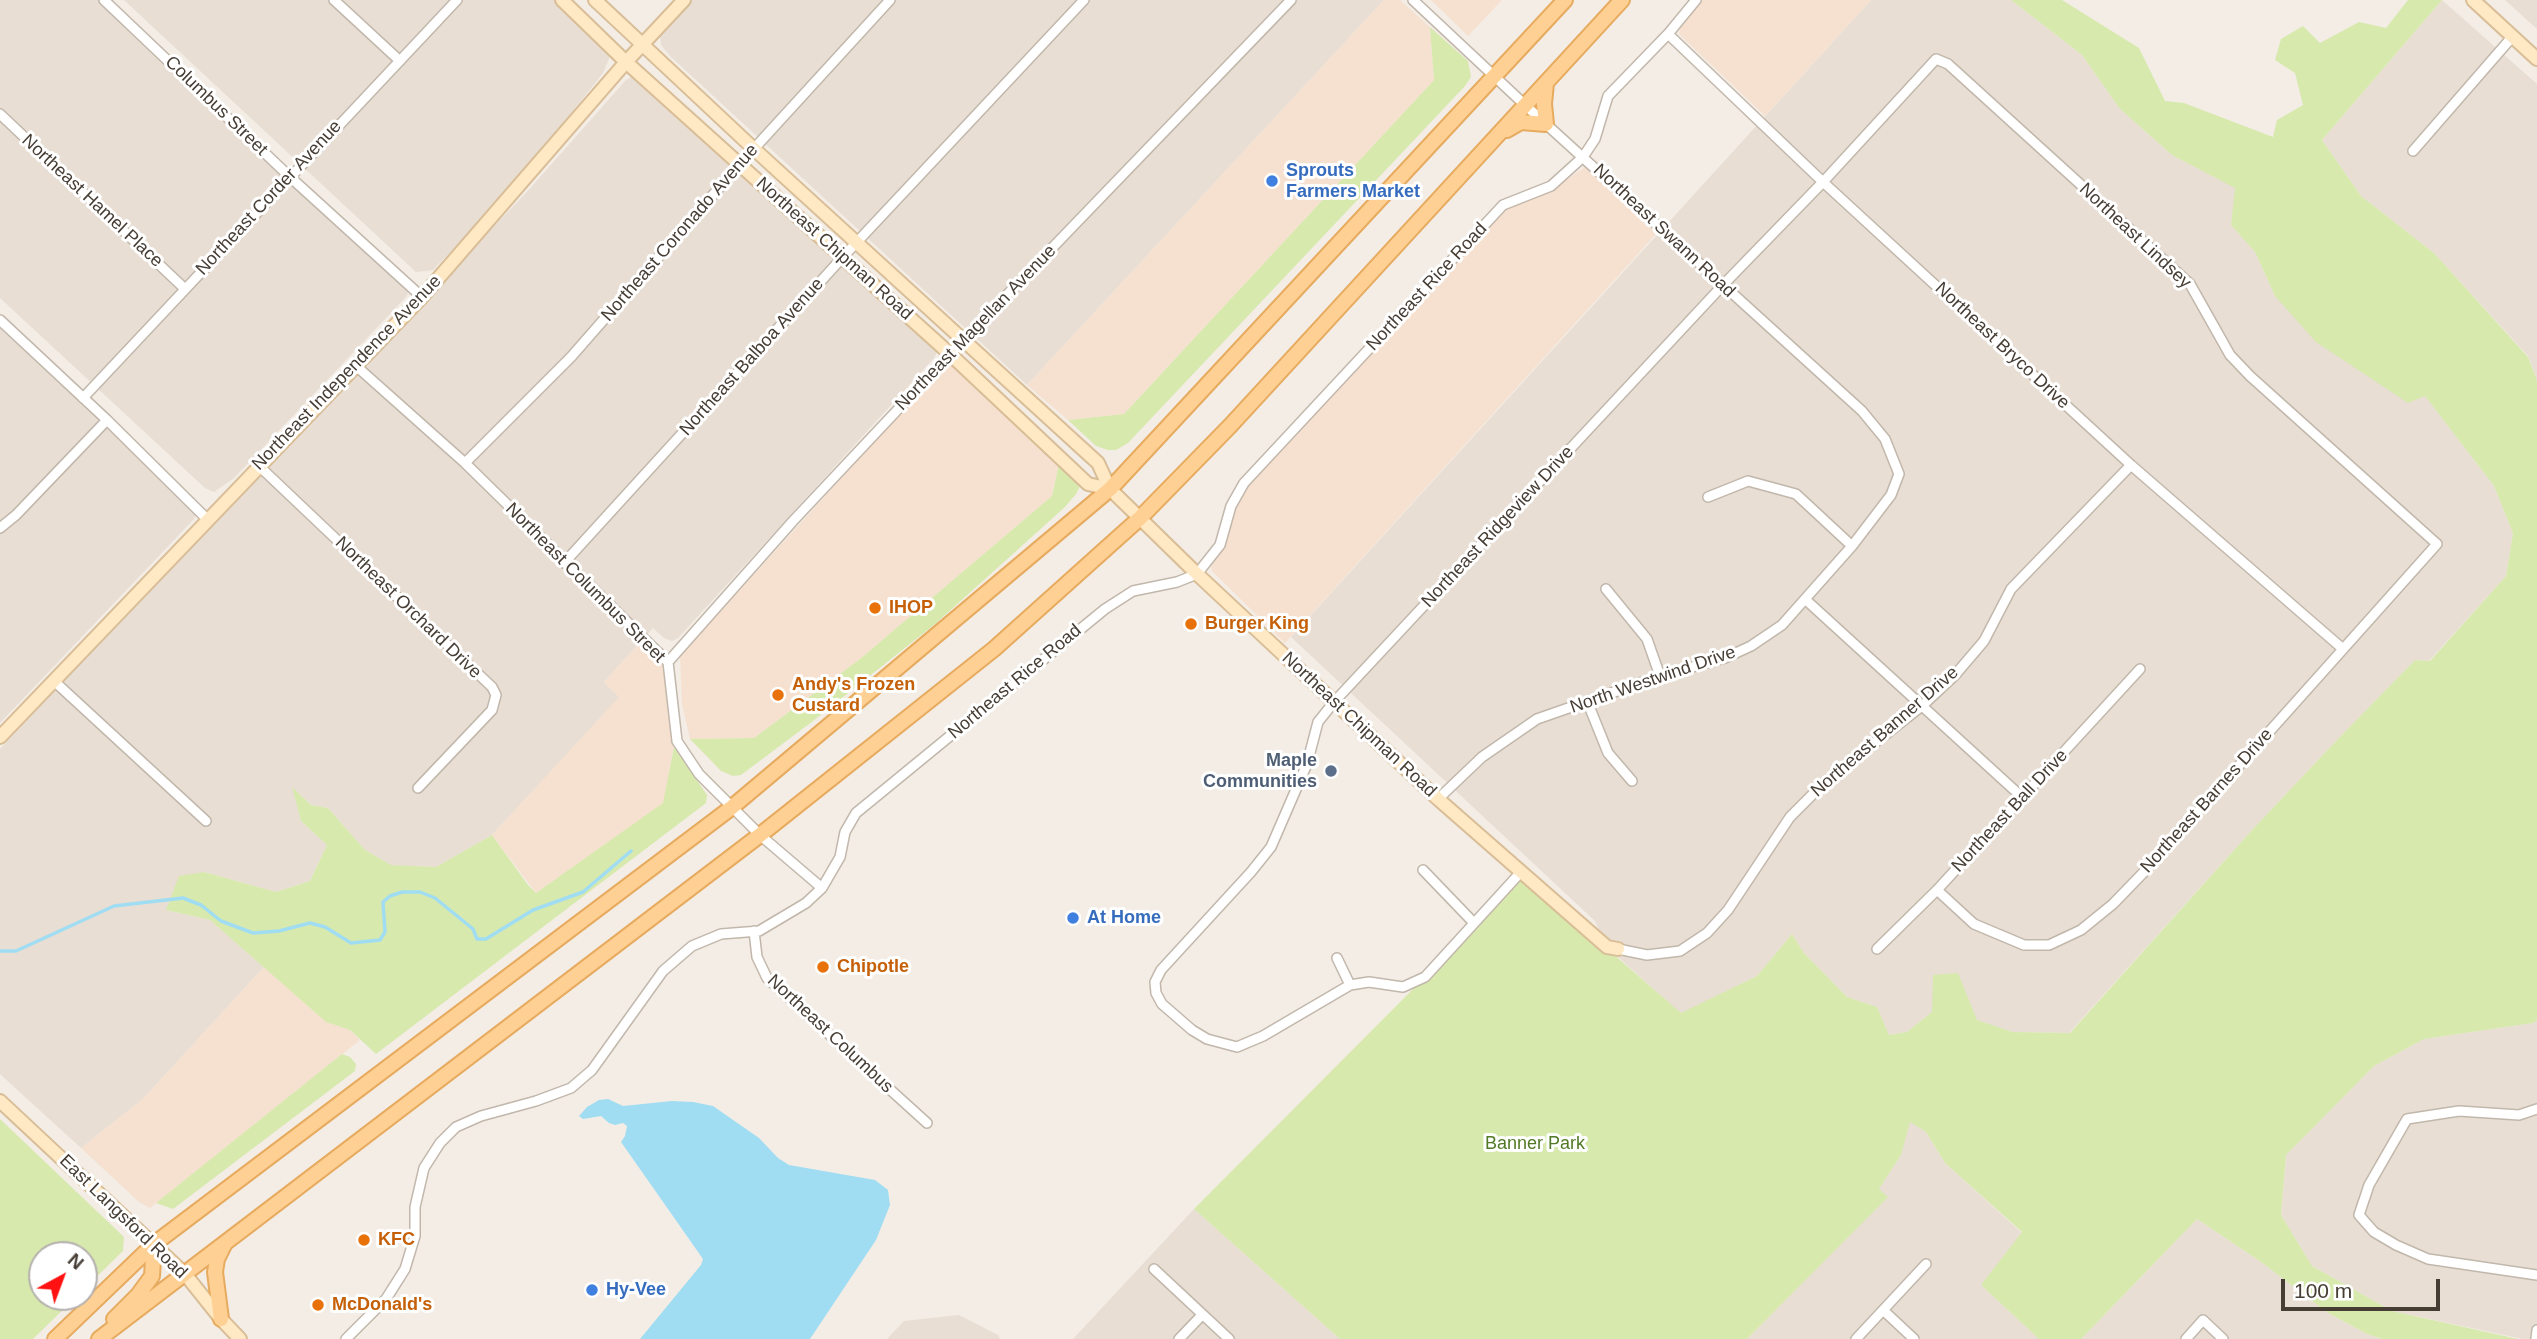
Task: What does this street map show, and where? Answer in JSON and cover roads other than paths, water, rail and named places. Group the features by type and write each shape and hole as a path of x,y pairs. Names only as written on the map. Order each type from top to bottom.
{"main road":[{"path":"55,1339 153,1244 731,808 1110,489 1565,0"},
{"path":"100,1339 760,835 994,649 1140,518 1230,426 1622,0"},
{"path":"1499,133 1521,122 1546,124 1546,83"},
{"path":"94,1339 152,1276 153,1244"},
{"path":"220,1319 215,1272 224,1244"}],"street":[{"name":"Columbus Street","path":"104,0 289,176 422,297"},
{"path":"334,0 400,61"},
{"name":"Northeast Corder Avenue","path":"83,398 457,0"},
{"name":"Northeast Chipman Road","path":"562,0 626,62 950,354 1088,484 1110,489"},
{"name":"Northeast Chipman Road","path":"595,0 1098,463 1110,489 1438,799 1607,947 1618,949"},
{"name":"Northeast Independence Avenue","path":"0,737 422,297 626,62 684,0"},
{"name":"Northeast Coronado Avenue","path":"465,463 570,357 740,164 890,0"},
{"name":"Northeast Balboa Avenue","path":"564,563 842,258 1084,0"},
{"name":"Northeast Magellan Avenue","path":"668,662 802,511 1291,0"},
{"name":"Northeast Swann Road","path":"1413,0 1862,411 1885,439 1899,474"},
{"name":"Northeast Rice Road","path":"346,1339 386,1299 405,1269 415,1236 415,1207 424,1168 440,1143 456,1127 481,1116 571,1088 592,1070 663,971 692,946 721,934 754,931 806,903 822,888 840,857 845,832 856,813 1105,608 1133,591 1177,582 1197,574 1220,545 1231,506 1244,483 1503,205 1551,186 1583,157 1595,139 1608,96 1668,34 1696,0"},
{"path":"2473,0 2537,59"},
{"name":"Northeast Bryco Drive","path":"1668,34 1824,182 2132,465 2343,649"},
{"path":"2413,151 2513,36"},
{"name":"Northeast Ridgeview Drive","path":"1350,985 1263,1037 1237,1047 1207,1040 1192,1030 1162,1004 1156,993 1155,982 1161,970 1271,847 1307,764 1318,722 1334,702 1723,285 1824,182 1936,59"},
{"name":"Northeast Lindsey","path":"1936,59 1948,64 2190,284 2230,355 2437,544"},
{"name":"Northeast Hamel Place","path":"0,114 184,288"},
{"path":"0,320 208,520"},
{"name":"Northeast Columbus Street","path":"355,365 465,463 564,563 668,662 677,741 699,774 760,835 822,888"},
{"path":"1017,417 1030,401"},
{"path":"0,528 16,515 107,420"},
{"name":"Northeast Banner Drive","path":"1618,949 1647,955 1680,951 1707,933 1728,909 1790,817 1824,783 1923,705 1955,676 1984,641 2011,589 2132,465"},
{"name":"Northeast Orchard Drive","path":"259,466 492,687 496,695 492,710 418,788"},
{"name":"North Westwind Drive","path":"1438,799 1482,757 1537,719 1725,657 1751,646 1782,625 1852,546 1891,495 1899,474"},
{"path":"1708,498 1748,481 1797,494 1852,546"},
{"name":"Northeast Barnes Drive","path":"1937,890 1974,924 2025,944 2049,946 2081,930 2113,904 2143,873 2437,544"},
{"path":"1606,589 1647,639 1660,677"},
{"path":"1806,600 2023,798"},
{"name":"Northeast Ball Drive","path":"1877,949 1937,890 2140,669"},
{"path":"54,681 206,821"},
{"path":"1587,702 1608,753 1632,781"},
{"path":"1423,870 1474,923"},
{"path":"1338,958 1350,985 1369,982 1403,987 1425,977 1520,873"},
{"name":"Northeast Columbus","path":"754,931 757,957 767,978 927,1123"},
{"name":"East Langsford Road","path":"0,1101 185,1274 220,1319 240,1339"},
{"path":"2537,1109 2519,1115 2459,1111 2407,1119 2369,1185 2359,1215 2374,1232 2428,1259 2537,1275"},
{"path":"1856,1339 1926,1264"},
{"path":"1154,1269 1229,1339"},
{"path":"1883,1310 1913,1339"},
{"path":"1179,1339 1202,1315"},
{"path":"2186,1339 2203,1320 2223,1339"},
{"path":"2536,1339 2537,1330"}],"water":[{"path":"608,1099 623,1106 672,1101 713,1106 759,1138 778,1158 789,1165 875,1180 888,1190 890,1205 876,1240 810,1339 640,1339 701,1265 703,1259 621,1142 627,1126 623,1123 609,1123 601,1116 583,1119 579,1116 587,1107 599,1100"}],"waterway":[{"path":"0,951 16,951 114,906 183,898 201,905 221,921 253,933 279,931 310,923 325,927 351,943 380,940 385,932 383,902 402,892 420,892 435,898 473,929 477,939 486,939 533,910 583,892 631,851"}],"place":[{"name":"Sprouts Farmers Market","path":"1272,181"},
{"name":"IHOP","path":"875,608"},
{"name":"Burger King","path":"1191,624"},
{"name":"Andy's Frozen Custard","path":"778,695"},
{"name":"Maple Communities","path":"1331,771"},
{"name":"At Home","path":"1073,918"},
{"name":"Chipotle","path":"823,967"},
{"name":"KFC","path":"364,1240"},
{"name":"Hy-Vee","path":"592,1290"},
{"name":"McDonald's","path":"318,1305"}],"park label":[{"name":"Banner Park","path":"1535,1144"}]}
